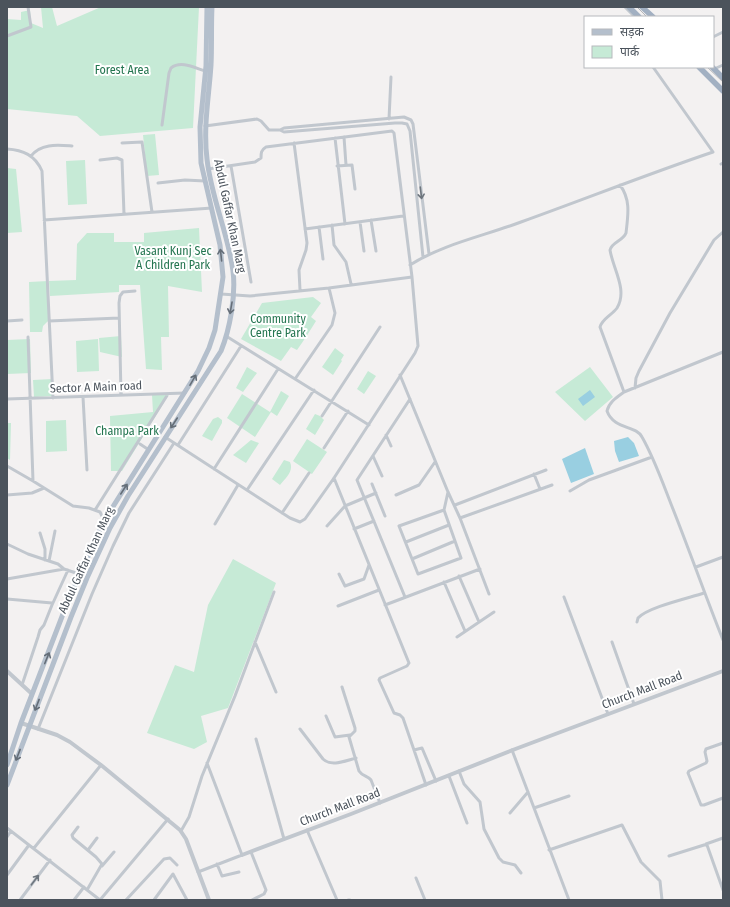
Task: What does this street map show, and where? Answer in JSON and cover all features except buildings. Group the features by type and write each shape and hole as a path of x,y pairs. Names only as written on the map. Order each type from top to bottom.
{"highway":[{"path":"628,7 636,16"},
{"path":"642,7 652,16"},
{"path":"699,68 723,92"},
{"path":"713,68 723,78"}],"main road":[{"name":"Abdul Gaffar Khan Marg","path":"21,723 79,574 104,521 185,393 209,348 215,330 223,277 221,252 201,163 200,128 205,71 207,7"},
{"name":"Abdul Gaffar Khan Marg","path":"7,784 87,578 110,528 120,509 165,437 221,352 226,336 233,295 233,272 208,169 205,126 211,64 212,7"},
{"path":"7,765 21,723"}],"street":[{"path":"7,36 31,27 28,7"},
{"path":"625,7 636,16"},
{"path":"714,36 723,32"},
{"path":"162,125 171,68 179,64 205,71"},
{"path":"410,265 429,254 713,152 653,68"},
{"path":"389,119 390,77"},
{"path":"280,130 284,128 406,117 410,120 413,124 429,254"},
{"path":"205,126 257,119 261,121 269,130 280,130 284,132 402,122 407,124 410,135 423,257"},
{"path":"165,437 282,513 296,521 303,521 369,425 418,346 412,276 393,132 390,131 266,147 262,149 261,158 259,160 249,164 208,169"},
{"path":"344,137 346,165"},
{"path":"335,138 337,166 345,224"},
{"path":"122,143 142,142 152,212"},
{"path":"294,143 306,247 299,268 300,290"},
{"path":"31,156 39,148 60,145 72,146"},
{"path":"7,149 22,151 31,156 42,171 52,398"},
{"path":"100,160 117,158 122,160 124,214"},
{"path":"231,166 251,282"},
{"path":"337,166 352,166 355,189"},
{"path":"158,183 185,180 205,181"},
{"path":"620,185 628,200 626,233 624,238 612,245 610,250 620,285 621,297 617,308 602,322 600,327 624,392"},
{"path":"44,220 218,208"},
{"path":"304,229 404,216"},
{"path":"371,220 376,251"},
{"path":"360,222 364,251"},
{"path":"332,226 334,245 346,262 351,284"},
{"path":"319,227 323,259"},
{"path":"635,388 639,371 670,314 714,240 723,232"},
{"path":"221,294 250,296 329,288 412,276"},
{"path":"295,379 332,325 335,313 329,288"},
{"path":"122,395 119,303 121,294 135,291"},
{"path":"49,321 119,318"},
{"path":"7,321 22,320"},
{"path":"322,416 330,401 380,327"},
{"path":"226,336 369,425"},
{"path":"28,337 33,481"},
{"path":"178,445 241,346"},
{"path":"723,352 624,392 613,401 608,407 607,411 618,424 639,432 652,457 723,640"},
{"path":"214,469 278,369"},
{"path":"400,375 435,462 460,518 489,594"},
{"path":"247,490 314,390"},
{"name":"Sector A Main road","path":"7,399 185,393"},
{"path":"96,510 168,394"},
{"path":"83,397 87,470"},
{"path":"405,597 357,480 410,399"},
{"path":"324,448 348,411"},
{"path":"386,435 391,446"},
{"path":"38,729 112,546 130,513 174,443"},
{"path":"140,444 149,450"},
{"path":"373,456 382,476"},
{"path":"570,491 589,480 652,457"},
{"path":"396,495 419,485 435,462"},
{"path":"7,466 73,506 96,510 101,514 104,521"},
{"path":"454,505 546,470"},
{"path":"282,513 308,473"},
{"path":"534,474 540,489"},
{"path":"334,478 409,664 380,678 379,680 394,714 400,715 403,718 426,785"},
{"path":"372,484 385,516"},
{"path":"215,524 238,485"},
{"path":"460,518 552,485"},
{"path":"7,495 32,493 44,488"},
{"path":"444,510 400,526 419,574 461,558 444,510 448,492"},
{"path":"327,526 345,506 376,493"},
{"path":"120,509 130,513"},
{"path":"354,529 374,521"},
{"path":"406,542 449,525"},
{"path":"49,561 55,531"},
{"path":"40,533 45,549 45,560"},
{"path":"412,559 455,542"},
{"path":"7,544 18,550 58,564 64,569"},
{"path":"696,568 723,557"},
{"path":"339,574 345,586 364,579 369,565"},
{"path":"7,579 64,569 79,574"},
{"path":"385,604 480,569"},
{"path":"22,685 39,631 44,626 52,603 68,570"},
{"path":"459,576 479,622"},
{"path":"444,582 465,631"},
{"path":"338,606 379,590"},
{"path":"181,831 189,817 207,763 235,696 274,592"},
{"path":"637,622 639,616 663,605 704,593"},
{"path":"564,597 608,714"},
{"path":"7,599 52,603"},
{"path":"457,636 494,612"},
{"path":"255,642 276,692"},
{"path":"612,642 634,704"},
{"path":"7,671 32,694"},
{"name":"Church Mall Road","path":"242,855 380,803 512,750 723,671"},
{"path":"326,716 335,737 350,735 355,731 342,688"},
{"path":"21,723 63,738 84,752 101,764 181,831 186,839 209,900"},
{"path":"300,729 327,763 332,764 356,758"},
{"path":"350,735 360,773 371,780 380,803"},
{"path":"256,739 284,839"},
{"path":"723,743 706,749 706,763 689,771 688,773 701,806 723,798"},
{"path":"414,750 422,748 436,781"},
{"path":"512,750 549,850 570,900"},
{"path":"198,872 242,855 207,763"},
{"path":"34,848 101,764"},
{"path":"459,772 464,784 480,802 484,829 497,855 503,862 515,865 521,873"},
{"path":"449,776 467,823"},
{"path":"510,813 528,792"},
{"path":"534,808 569,796"},
{"path":"7,828 100,900 168,819"},
{"path":"549,850 622,825 641,862 660,881 662,900"},
{"path":"78,828 72,837 99,860 102,866"},
{"path":"307,830 337,900"},
{"path":"7,837 11,831"},
{"path":"88,850 98,838"},
{"path":"670,856 723,838"},
{"path":"706,844 723,890"},
{"path":"7,875 29,845"},
{"path":"74,900 85,889 114,852"},
{"path":"251,852 266,890 264,894 252,900"},
{"path":"126,900 164,859 170,858 177,865"},
{"path":"20,900 50,860"},
{"path":"217,864 222,876 239,872"},
{"path":"154,900 173,874 187,900"},
{"path":"416,878 425,900"}],"green space":[{"name":"Forest Area","path":"41,7 52,7 57,26 101,7 199,7 193,128 100,136 77,116 7,109 7,19 21,20 21,12 30,10 31,23 43,28"},
{"path":"155,134 159,175 147,176 143,135"},
{"path":"85,160 87,204 68,205 66,161"},
{"path":"7,168 16,169 22,232 7,233"},
{"name":"Vasant Kunj Sec A Children Park","path":"199,228 202,292 168,286 169,337 161,337 162,370 146,369 140,285 119,285 119,292 50,296 49,281 76,280 77,244 87,233 114,233 114,242 144,242 144,233"},
{"path":"48,281 50,319 43,326 42,332 30,332 29,282"},
{"name":"Community Centre Park","path":"313,297 321,303 311,317 316,321 297,350 291,347 281,361 241,339 262,303"},
{"path":"121,336 122,357 100,352 99,338"},
{"path":"30,339 31,373 7,374 7,340"},
{"path":"98,339 99,371 77,372 76,341"},
{"path":"335,348 344,355 333,375 322,367"},
{"path":"247,367 257,373 243,392 236,388"},
{"path":"590,367 613,397 585,421 555,392"},
{"path":"368,371 376,376 364,394 357,389"},
{"path":"53,379 54,396 34,397 33,380"},
{"path":"281,391 289,396 277,416 271,412 255,437 227,418 242,394 270,412"},
{"name":"Champa Park","path":"169,394 122,471 111,471 110,416 153,412 152,395"},
{"path":"315,414 324,420 315,435 306,429"},
{"path":"218,417 222,420 222,423 212,441 202,436 213,419"},
{"path":"66,420 67,451 46,452 46,421"},
{"path":"7,423 11,423 10,460 7,458"},
{"path":"307,439 327,452 312,474 293,461"},
{"path":"251,440 259,443 246,463 233,455"},
{"path":"284,460 290,462 291,468 289,474 280,485 272,479"},
{"path":"233,559 276,583 228,708 201,716 207,742 194,749 147,733 175,665 194,672 208,605"}],"water":[{"path":"590,390 595,397 583,406 578,399"},
{"path":"628,437 634,443 639,456 619,462 615,451 614,441"},
{"path":"585,448 594,474 571,483 562,459"}],"railway":[{"path":"637,7 646,16"},
{"path":"708,68 723,82"}]}
